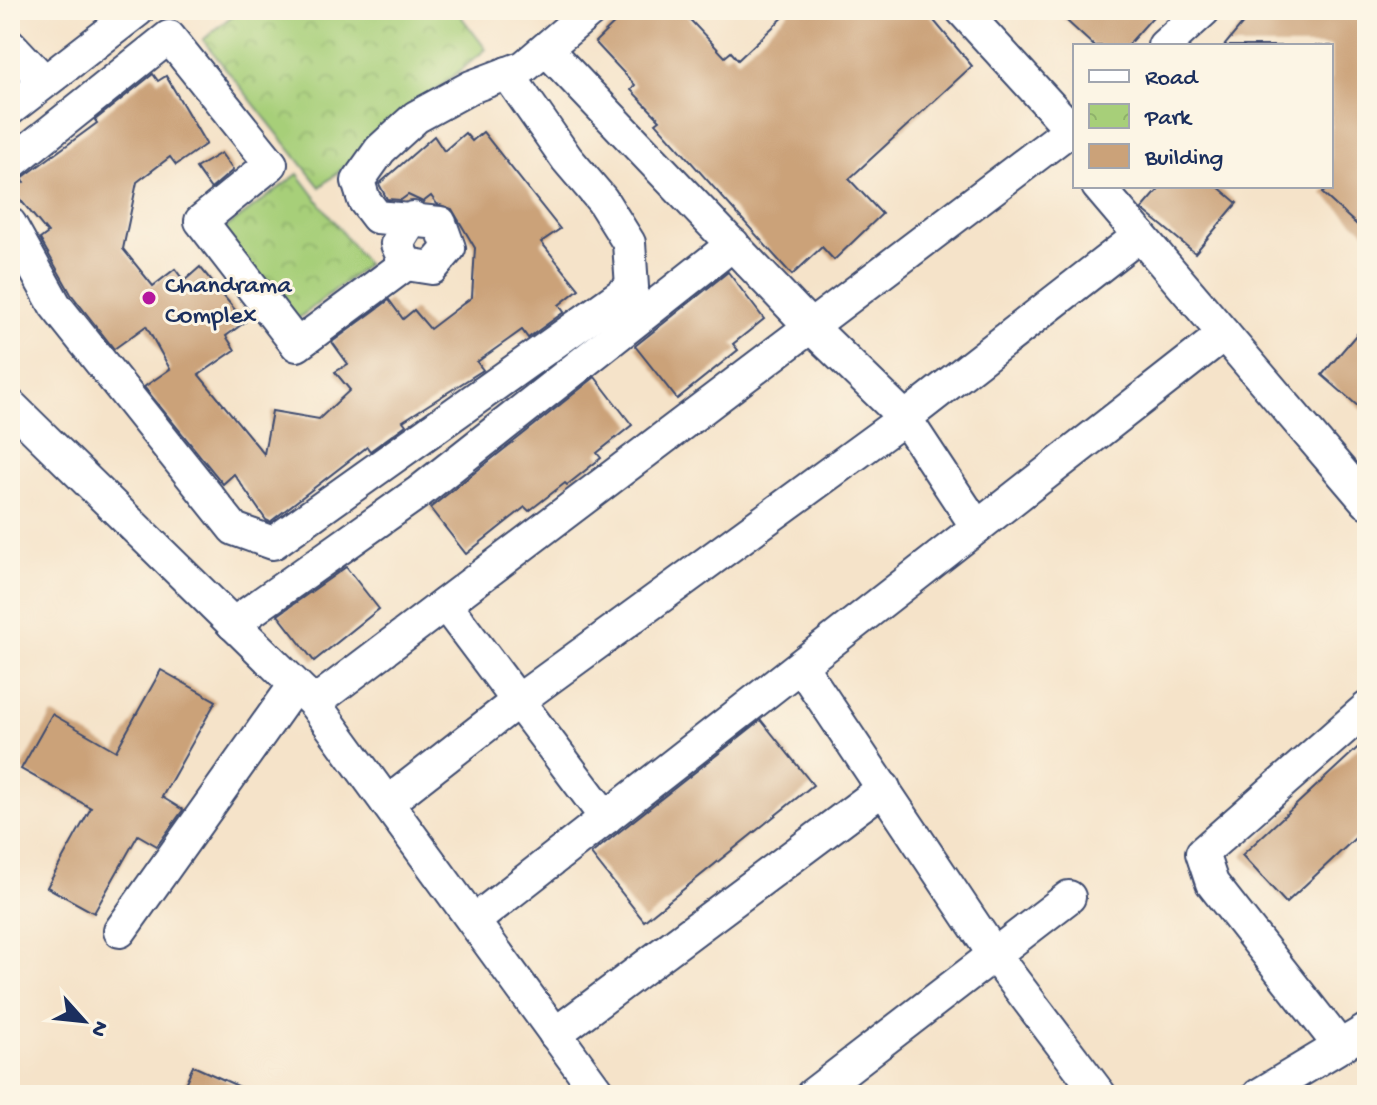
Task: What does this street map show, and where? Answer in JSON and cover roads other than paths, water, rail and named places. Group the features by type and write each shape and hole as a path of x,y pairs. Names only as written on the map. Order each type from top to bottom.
{"street":[{"path":"10,109 138,10"},
{"path":"10,164 169,37 271,164 201,221 297,345 406,264 432,268 449,248 440,223 413,218 377,217 364,200 358,181 380,150 416,117 471,87 524,67 591,10"},
{"path":"120,931 304,694 445,604 811,327 1070,139 962,10"},
{"path":"1166,44 1204,10"},
{"path":"10,45 44,81"},
{"path":"546,49 811,327 905,418 977,527"},
{"path":"10,224 55,305 234,529 273,543 632,287 629,243 602,200 567,159 507,73"},
{"path":"1100,188 1367,503"},
{"path":"406,264 397,244 413,218"},
{"path":"387,803 519,700 905,418 1140,235"},
{"path":"233,624 419,492 733,244"},
{"path":"474,921 1224,334"},
{"path":"10,405 304,694 600,1095"},
{"path":"445,604 606,818"},
{"path":"801,666 995,956 1100,1095"},
{"path":"1339,1045 1212,883 1202,853 1367,708"},
{"path":"555,1034 884,788"},
{"path":"812,1095 1069,897"},
{"path":"1259,1095 1367,1030"}],"place":[{"name":"Chandrama Complex","path":"149,298"}]}
